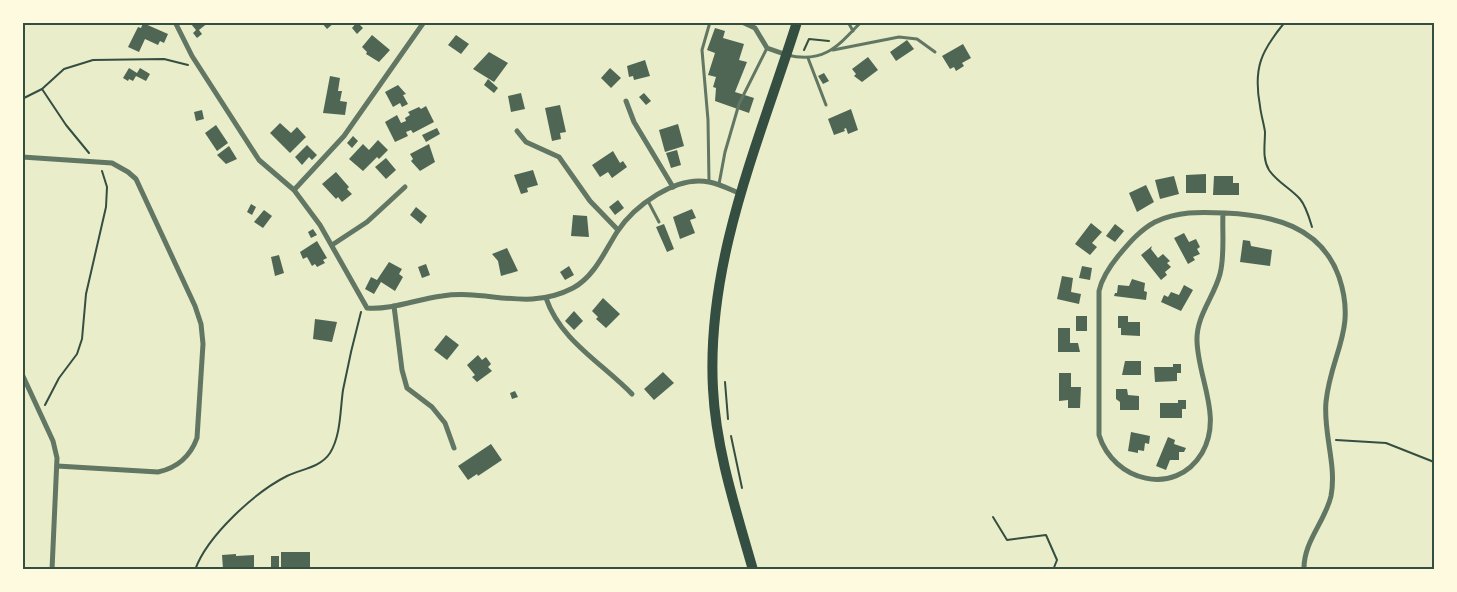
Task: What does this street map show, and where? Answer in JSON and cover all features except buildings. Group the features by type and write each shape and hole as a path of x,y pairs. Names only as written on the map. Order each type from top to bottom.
{"main road":[{"path":"753,570 724,463 716,424 712,358 719,280 726,244 797,22"}],"street":[{"path":"175,22 192,56 258,160 294,190 332,245 363,303 369,308 394,306 443,295 495,299 546,298 573,288 585,279 603,256 618,230 648,201 673,187 692,181 709,181 742,195"},
{"path":"294,190 344,136 424,22"},
{"path":"742,22 755,28 767,48 787,55"},
{"path":"626,101 634,122 673,187"},
{"path":"517,131 526,142 559,157 590,201 618,230"},
{"path":"22,157 96,162 119,166 136,179 198,314 203,344 198,430 194,445 186,457 165,470 150,472 58,466"},
{"path":"332,245 367,222 405,187"},
{"path":"1223,213 1221,272 1201,316 1197,341 1211,420 1209,436 1197,460 1182,472 1162,478 1142,478 1127,472 1115,463 1105,451 1099,435 1100,284 1111,265 1131,240 1150,225 1184,213 1223,213 1275,218 1297,228 1317,243 1338,274 1345,310 1344,333 1326,403 1331,494 1326,512 1307,547 1304,570"},
{"path":"546,298 552,313 573,341 632,394"},
{"path":"394,306 402,370 407,388 432,407 445,423 454,448"},
{"path":"22,374 56,449 58,466 52,570"}],"lane":[{"path":"709,181 708,120 702,50 710,22"},
{"path":"848,22 853,31"},
{"path":"833,50 862,22"},
{"path":"787,55 808,58 833,50 899,37 917,39 936,52"},
{"path":"718,184 739,104 767,48"},
{"path":"808,58 826,106"},
{"path":"648,201 659,222"}],"path":[{"path":"1285,22 1266,44 1262,54 1257,87 1265,131 1264,156 1269,170 1300,199 1308,212 1317,243"},
{"path":"798,58 809,39 835,40"},
{"path":"22,99 42,88 64,69 93,60 164,59 183,63 203,72"},
{"path":"41,415 59,378 77,354 82,339 86,294 106,207 107,187 101,168 66,125 42,88"},
{"path":"195,570 208,543 232,518 270,486 288,475 318,464 330,452 336,439 344,390 363,303"},
{"path":"724,374 729,428 744,496"},
{"path":"1329,440 1386,443 1434,462"},
{"path":"993,517 1007,540 1046,535 1057,560 1052,570"}]}
